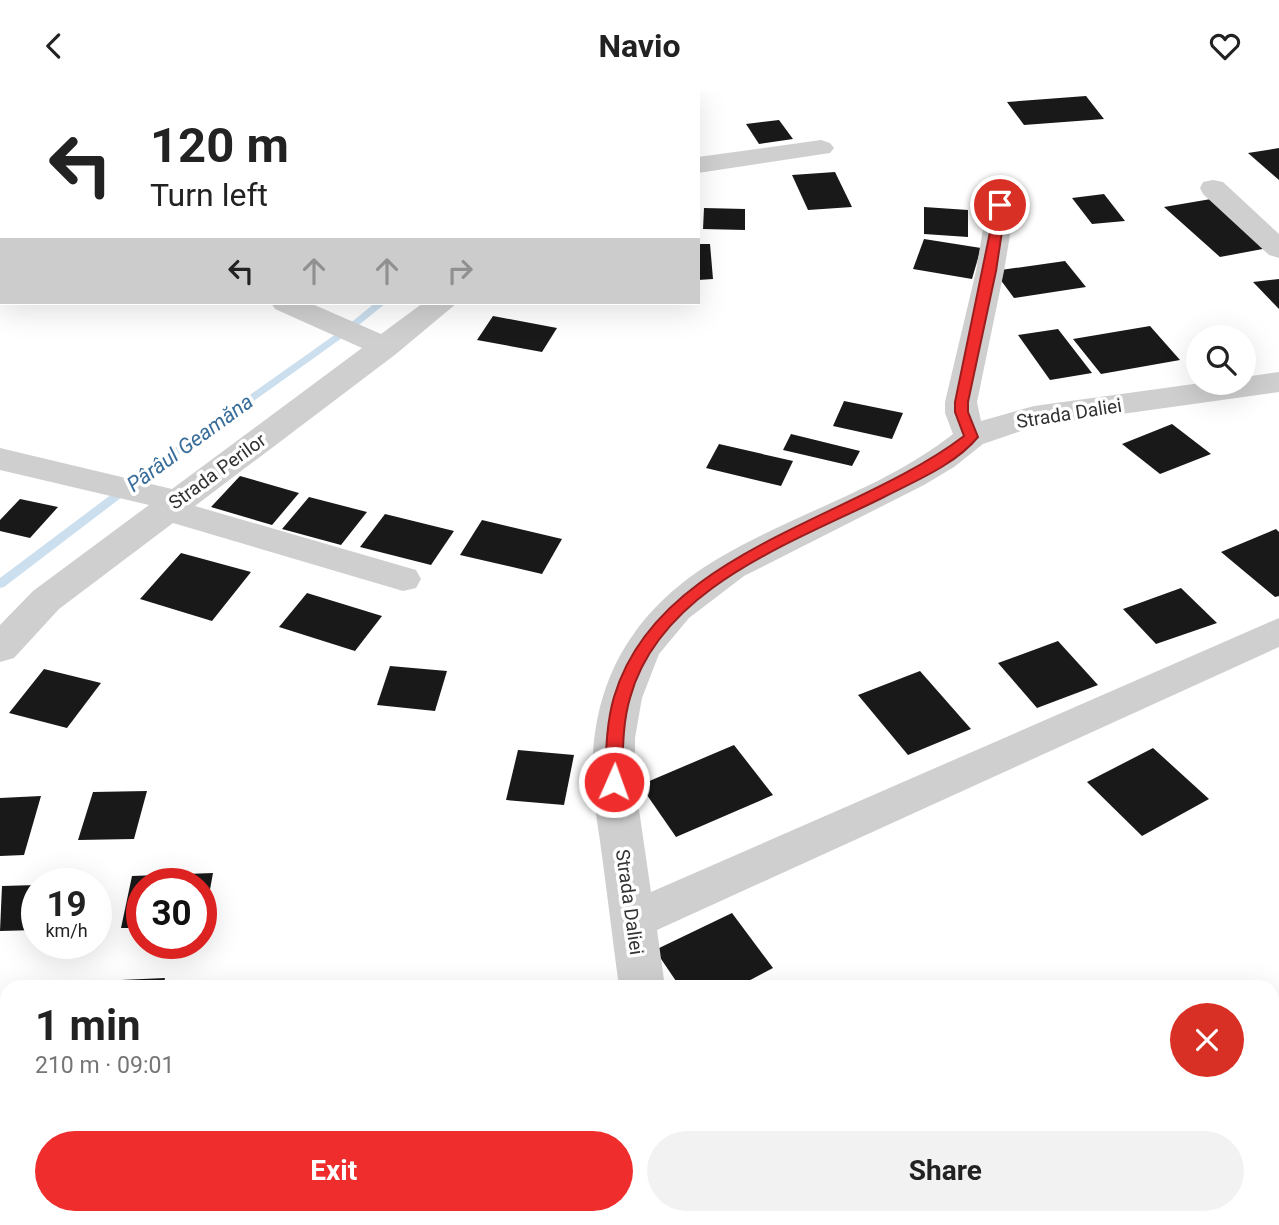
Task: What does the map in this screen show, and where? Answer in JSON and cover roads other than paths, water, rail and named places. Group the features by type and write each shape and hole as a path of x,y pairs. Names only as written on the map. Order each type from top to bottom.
{"street":[{"path":"700,165 821,148"},
{"path":"1213,188 1279,249"},
{"path":"971,437 961,412 961,402 990,271 1000,205"},
{"path":"290,305 385,347"},
{"name":"Strada Perilor","path":"0,648 46,600 439,305"},
{"name":"Strada Daliei","path":"641,980 614,771 622,698 642,648 676,609 731,568 912,477 942,460 971,437 997,426 1034,416 1279,382"},
{"path":"0,460 172,505 403,579"},
{"path":"632,921 1279,631"}],"waterway":[{"name":"Pârâul Geamăna","path":"0,584 156,466 378,305"}]}
